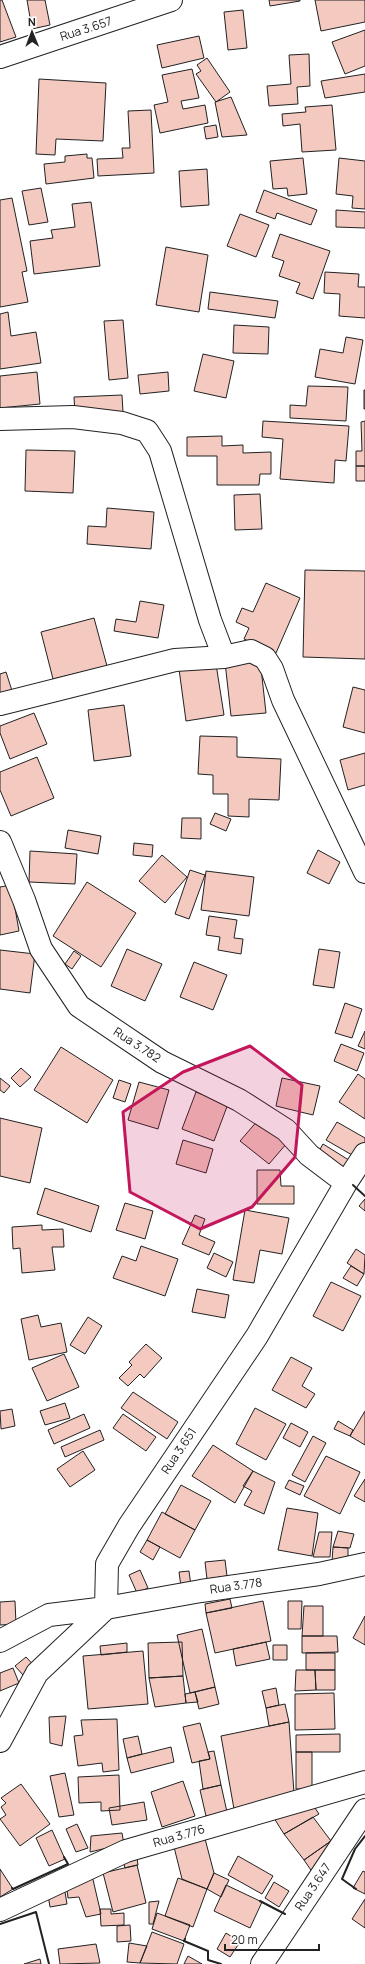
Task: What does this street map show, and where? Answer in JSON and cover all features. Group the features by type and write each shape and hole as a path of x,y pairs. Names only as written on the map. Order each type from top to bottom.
{"street":[{"name":"Rua 3.657","path":"0,57 171,0"},
{"path":"0,419 73,417 122,423 147,431 160,451 210,620 224,657"},
{"path":"0,704 174,660 224,657 251,651 265,658 272,669 283,700 365,872"},
{"name":"Rua 3.782","path":"0,842 24,900 41,949 79,1006 162,1062 239,1100 286,1130 309,1155 346,1183"},
{"name":"Rua 3.651","path":"106,1608 107,1564 129,1526 257,1336 346,1183 365,1154"},
{"name":"Rua 3.778","path":"0,1641 49,1615 106,1608 319,1574 365,1564"},
{"path":"0,1741 37,1673 106,1608"},
{"name":"Rua 3.776","path":"0,1910 126,1851 365,1782"},
{"name":"Rua 3.647","path":"262,1964 365,1810"}],"highlighted area":[{"path":"250,1046 302,1085 295,1157 252,1207 200,1229 130,1192 123,1112 183,1072"}],"building":[{"path":"0,0 2,0 16,37 0,42"},
{"path":"27,0 45,0 50,25 32,29"},
{"path":"269,0 300,0 300,1 270,6"},
{"path":"315,0 365,0 365,22 321,31"},
{"path":"243,10 247,48 228,50 224,12"},
{"path":"365,30 365,66 345,74 332,42"},
{"path":"199,36 204,58 162,68 157,45"},
{"path":"309,54 310,86 297,87 298,104 269,106 267,86 291,84 289,55"},
{"path":"207,58 230,92 216,102 196,74 201,71 197,65"},
{"path":"192,69 199,98 181,101 183,109 205,105 208,123 160,133 154,105 168,102 162,75"},
{"path":"365,74 365,92 325,98 321,81"},
{"path":"39,79 106,83 103,141 56,139 55,155 36,154"},
{"path":"231,97 247,135 222,137 215,102"},
{"path":"332,105 336,150 302,152 300,124 283,126 282,114 306,112 305,107"},
{"path":"151,110 154,173 98,176 97,159 123,158 122,148 130,148 128,111"},
{"path":"216,125 218,137 206,139 204,127"},
{"path":"87,154 87,158 92,158 94,178 46,184 44,164 65,162 65,156"},
{"path":"303,158 307,194 288,196 287,188 273,189 270,161"},
{"path":"339,158 365,161 365,209 352,208 353,196 336,194"},
{"path":"207,169 209,205 181,207 179,171"},
{"path":"41,188 48,222 29,225 22,191"},
{"path":"264,190 317,210 311,225 277,213 275,219 256,212"},
{"path":"12,198 27,271 22,272 28,302 0,307 0,200"},
{"path":"91,202 100,266 34,274 30,241 53,238 51,230 75,227 72,204"},
{"path":"336,210 365,212 365,228 336,227"},
{"path":"240,214 269,225 256,257 227,246"},
{"path":"280,234 330,251 313,299 296,293 300,283 279,276 284,261 272,257"},
{"path":"166,247 208,255 199,312 156,305"},
{"path":"325,272 359,274 358,287 365,287 365,318 339,316 340,294 324,293"},
{"path":"210,292 278,301 275,318 208,309"},
{"path":"8,312 11,336 36,332 41,363 0,369 0,314"},
{"path":"123,320 128,378 109,380 104,321"},
{"path":"234,325 269,327 268,354 233,353"},
{"path":"346,337 363,340 355,384 315,377 320,349 343,353"},
{"path":"203,354 234,361 226,398 194,391"},
{"path":"37,372 40,404 0,408 0,376"},
{"path":"168,372 169,391 140,394 138,375"},
{"path":"308,386 348,387 346,421 290,418 290,405 306,406"},
{"path":"365,390 365,409 364,409"},
{"path":"122,395 123,412 75,414 74,397"},
{"path":"263,421 349,426 346,461 335,460 334,483 280,479 283,439 262,437"},
{"path":"365,421 365,466 356,466 356,451 362,451 361,422"},
{"path":"222,436 222,446 243,445 243,453 271,452 271,474 260,474 259,485 217,485 217,456 187,456 187,437"},
{"path":"26,450 75,451 73,493 25,491"},
{"path":"356,466 365,466 365,481 356,481"},
{"path":"260,494 262,529 235,530 234,495"},
{"path":"107,508 154,512 151,549 87,544 88,526 106,527"},
{"path":"305,570 365,571 365,659 303,657"},
{"path":"266,583 300,598 276,653 244,639 249,628 236,622 242,608 253,612"},
{"path":"140,601 164,605 158,638 114,631 116,619 136,622"},
{"path":"94,618 107,666 53,679 41,632"},
{"path":"260,659 266,713 231,716 225,662"},
{"path":"216,664 224,715 186,721 179,669"},
{"path":"6,672 15,700 0,705 0,674"},
{"path":"353,687 365,690 365,733 343,727"},
{"path":"124,705 131,756 94,761 88,710"},
{"path":"34,713 47,744 10,759 0,733 0,726"},
{"path":"200,736 237,737 237,757 281,759 279,800 249,799 249,817 228,816 228,794 213,794 213,775 198,774"},
{"path":"365,753 365,785 348,790 340,760"},
{"path":"37,757 54,798 11,816 0,790 0,772"},
{"path":"215,813 231,819 226,831 210,824"},
{"path":"182,818 201,818 201,839 181,838"},
{"path":"68,830 101,836 98,854 65,848"},
{"path":"134,843 153,845 152,857 133,855"},
{"path":"318,850 340,862 329,884 307,873"},
{"path":"30,851 77,854 75,884 29,882"},
{"path":"162,855 187,877 165,903 139,881"},
{"path":"190,870 205,875 189,919 175,914"},
{"path":"206,871 254,877 249,916 201,910"},
{"path":"87,882 136,913 101,967 53,936"},
{"path":"11,885 19,931 0,935 0,887"},
{"path":"209,916 237,920 234,938 243,939 241,954 218,950 220,937 206,935"},
{"path":"127,949 162,964 145,1001 111,986"},
{"path":"319,949 340,952 334,988 313,985"},
{"path":"0,950 35,954 30,993 0,989"},
{"path":"74,951 81,956 72,969 65,964"},
{"path":"194,962 227,975 213,1010 180,997"},
{"path":"345,1003 362,1009 352,1038 335,1033"},
{"path":"365,1031 365,1049 358,1046"},
{"path":"341,1044 364,1053 357,1071 334,1061"},
{"path":"61,1047 113,1080 87,1123 34,1090"},
{"path":"21,1068 31,1077 20,1087 11,1078"},
{"path":"358,1074 365,1079 365,1119 339,1102"},
{"path":"0,1078 10,1086 4,1093 0,1090"},
{"path":"282,1078 320,1086 313,1115 276,1106"},
{"path":"119,1080 131,1084 125,1102 113,1098"},
{"path":"139,1082 169,1090 158,1129 128,1120"},
{"path":"196,1092 228,1104 214,1141 182,1129"},
{"path":"0,1118 42,1128 30,1183 0,1176"},
{"path":"259,1119 287,1143 269,1164 240,1141"},
{"path":"337,1122 365,1138 365,1147 359,1159 326,1140"},
{"path":"183,1140 213,1149 206,1173 176,1164"},
{"path":"323,1144 352,1162 344,1176 315,1158"},
{"path":"257,1170 280,1170 281,1186 294,1186 294,1204 257,1204"},
{"path":"45,1188 99,1206 91,1232 37,1214"},
{"path":"365,1199 365,1211 359,1206"},
{"path":"125,1203 153,1211 145,1239 116,1230"},
{"path":"245,1210 289,1218 282,1254 260,1250 254,1283 233,1280"},
{"path":"195,1215 205,1219 199,1235 215,1242 209,1255 182,1244"},
{"path":"42,1225 42,1230 63,1229 64,1247 52,1247 55,1270 22,1273 20,1248 13,1249 12,1227"},
{"path":"141,1246 178,1259 165,1296 113,1278 122,1256 136,1261"},
{"path":"356,1249 365,1255 364,1274 347,1263"},
{"path":"214,1253 233,1262 226,1277 207,1268"},
{"path":"351,1266 364,1274 357,1286 343,1278"},
{"path":"331,1282 361,1296 343,1331 313,1316"},
{"path":"197,1289 229,1295 225,1318 192,1312"},
{"path":"38,1315 41,1327 61,1323 67,1352 29,1360 21,1319"},
{"path":"88,1317 102,1326 85,1354 70,1345"},
{"path":"146,1344 162,1358 144,1378 140,1374 128,1386 119,1378 132,1365 129,1362"},
{"path":"64,1354 79,1387 47,1401 32,1368"},
{"path":"291,1357 312,1368 302,1386 315,1394 306,1408 272,1390"},
{"path":"133,1392 178,1422 167,1439 121,1408"},
{"path":"65,1403 70,1418 45,1425 40,1411"},
{"path":"255,1408 286,1424 266,1460 236,1444"},
{"path":"12,1409 15,1426 1,1429 0,1411"},
{"path":"365,1411 365,1445 350,1436"},
{"path":"84,1414 90,1428 54,1444 48,1430"},
{"path":"123,1414 156,1437 146,1451 113,1428"},
{"path":"338,1421 353,1430 350,1436 334,1429"},
{"path":"291,1423 308,1432 300,1447 283,1438"},
{"path":"100,1430 104,1440 65,1457 61,1447"},
{"path":"313,1436 326,1443 305,1482 292,1475"},
{"path":"213,1445 253,1471 235,1503 192,1476"},
{"path":"83,1451 95,1470 70,1487 57,1469"},
{"path":"326,1456 360,1472 340,1514 304,1496"},
{"path":"253,1471 275,1482 264,1514 244,1505 252,1491 243,1486"},
{"path":"365,1479 365,1502 354,1496"},
{"path":"289,1480 304,1486 300,1495 285,1488"},
{"path":"181,1485 211,1501 195,1530 165,1514"},
{"path":"287,1508 318,1513 312,1556 278,1550"},
{"path":"162,1512 195,1530 180,1558 147,1540"},
{"path":"338,1531 354,1534 350,1548 333,1547"},
{"path":"319,1532 332,1532 330,1557 313,1557"},
{"path":"147,1540 160,1547 153,1560 140,1552"},
{"path":"333,1547 348,1548 348,1563 332,1562"},
{"path":"225,1560 227,1576 207,1579 205,1562"},
{"path":"140,1570 148,1588 137,1593 129,1575"},
{"path":"189,1571 191,1586 181,1587 179,1572"},
{"path":"230,1599 232,1608 206,1613 205,1604"},
{"path":"15,1601 16,1624 0,1625 0,1602"},
{"path":"263,1601 271,1641 215,1653 206,1613"},
{"path":"288,1601 302,1601 301,1629 288,1629"},
{"path":"304,1606 323,1606 323,1636 302,1636"},
{"path":"365,1616 365,1645 353,1638"},
{"path":"202,1629 215,1687 190,1693 177,1635"},
{"path":"302,1636 337,1636 338,1652 302,1653"},
{"path":"182,1642 183,1676 149,1678 148,1643"},
{"path":"266,1642 270,1659 236,1666 233,1649"},
{"path":"127,1643 127,1652 101,1655 100,1646"},
{"path":"273,1645 287,1645 287,1660 273,1660"},
{"path":"143,1651 148,1704 88,1709 83,1656"},
{"path":"306,1653 335,1653 335,1670 306,1670"},
{"path":"26,1657 42,1674 31,1684 15,1666"},
{"path":"13,1668 19,1683 0,1691 0,1673"},
{"path":"296,1670 315,1670 316,1690 295,1691"},
{"path":"315,1670 335,1670 335,1690 316,1690"},
{"path":"183,1676 186,1703 155,1707 149,1678"},
{"path":"215,1687 219,1704 199,1709 195,1692"},
{"path":"276,1688 279,1705 266,1708 262,1691"},
{"path":"195,1692 198,1702 186,1703 185,1694"},
{"path":"334,1693 335,1729 295,1730 295,1694"},
{"path":"285,1704 289,1722 269,1726 266,1708"},
{"path":"66,1716 62,1746 50,1743 49,1717"},
{"path":"117,1719 119,1770 103,1772 102,1763 78,1766 74,1736 83,1735 81,1720"},
{"path":"289,1722 294,1793 234,1809 221,1736"},
{"path":"200,1723 210,1759 192,1763 183,1727"},
{"path":"340,1734 340,1752 296,1752 296,1735"},
{"path":"138,1736 142,1754 127,1758 123,1739"},
{"path":"171,1747 174,1762 131,1773 127,1758"},
{"path":"214,1751 221,1785 203,1789 199,1761 210,1759 208,1752"},
{"path":"296,1752 312,1752 312,1789 296,1789"},
{"path":"65,1773 74,1815 59,1817 50,1776"},
{"path":"119,1775 120,1810 101,1811 101,1802 79,1803 78,1777"},
{"path":"183,1781 195,1816 162,1827 151,1792"},
{"path":"21,1784 50,1824 20,1846 0,1819 6,1815 1,1807 6,1803 1,1798"},
{"path":"221,1785 227,1812 206,1816 200,1790"},
{"path":"144,1802 147,1820 112,1825 109,1808"},
{"path":"313,1805 319,1814 284,1834 272,1815"},
{"path":"313,1817 331,1841 304,1860 284,1834"},
{"path":"77,1824 88,1848 76,1852 66,1829"},
{"path":"52,1830 65,1859 49,1866 36,1838"},
{"path":"122,1833 124,1844 90,1852 91,1836"},
{"path":"204,1835 214,1873 207,1889 182,1879 173,1843"},
{"path":"331,1841 333,1844 315,1876 304,1860"},
{"path":"238,1856 273,1876 262,1894 228,1875"},
{"path":"137,1858 138,1865 125,1868 123,1860"},
{"path":"137,1865 146,1903 113,1912 103,1873"},
{"path":"0,1869 13,1889 0,1897"},
{"path":"91,1871 101,1914 86,1917 79,1897 68,1898 66,1882"},
{"path":"363,1871 365,1872 365,1894 353,1888"},
{"path":"214,1873 229,1880 221,1897 207,1889"},
{"path":"178,1878 207,1889 193,1927 165,1916"},
{"path":"274,1882 289,1891 279,1907 265,1898"},
{"path":"226,1885 262,1902 250,1928 214,1911"},
{"path":"64,1886 67,1904 50,1907 47,1889"},
{"path":"365,1899 365,1928 352,1919"},
{"path":"159,1901 153,1924 149,1924 149,1902"},
{"path":"100,1909 111,1909 111,1914 124,1913 124,1925 101,1926"},
{"path":"157,1913 190,1925 184,1941 152,1929"},
{"path":"130,1925 131,1941 117,1942 117,1926"},
{"path":"152,1932 184,1944 177,1964 140,1963"},
{"path":"226,1933 240,1942 230,1957 217,1949"},
{"path":"129,1943 147,1946 140,1963 127,1962"},
{"path":"96,1944 100,1963 60,1964 58,1949"},
{"path":"188,1956 202,1964 184,1964"},
{"path":"40,1959 41,1964 24,1964"}],"wall":[{"path":"353,1185 365,1196"},
{"path":"356,1889 342,1879 355,1849 365,1836"},
{"path":"12,1888 13,1889 68,1864 64,1857"},
{"path":"260,1901 285,1914"},
{"path":"0,1924 36,1912 49,1964"},
{"path":"185,1939 184,1941 208,1951 208,1960 221,1964"}]}
